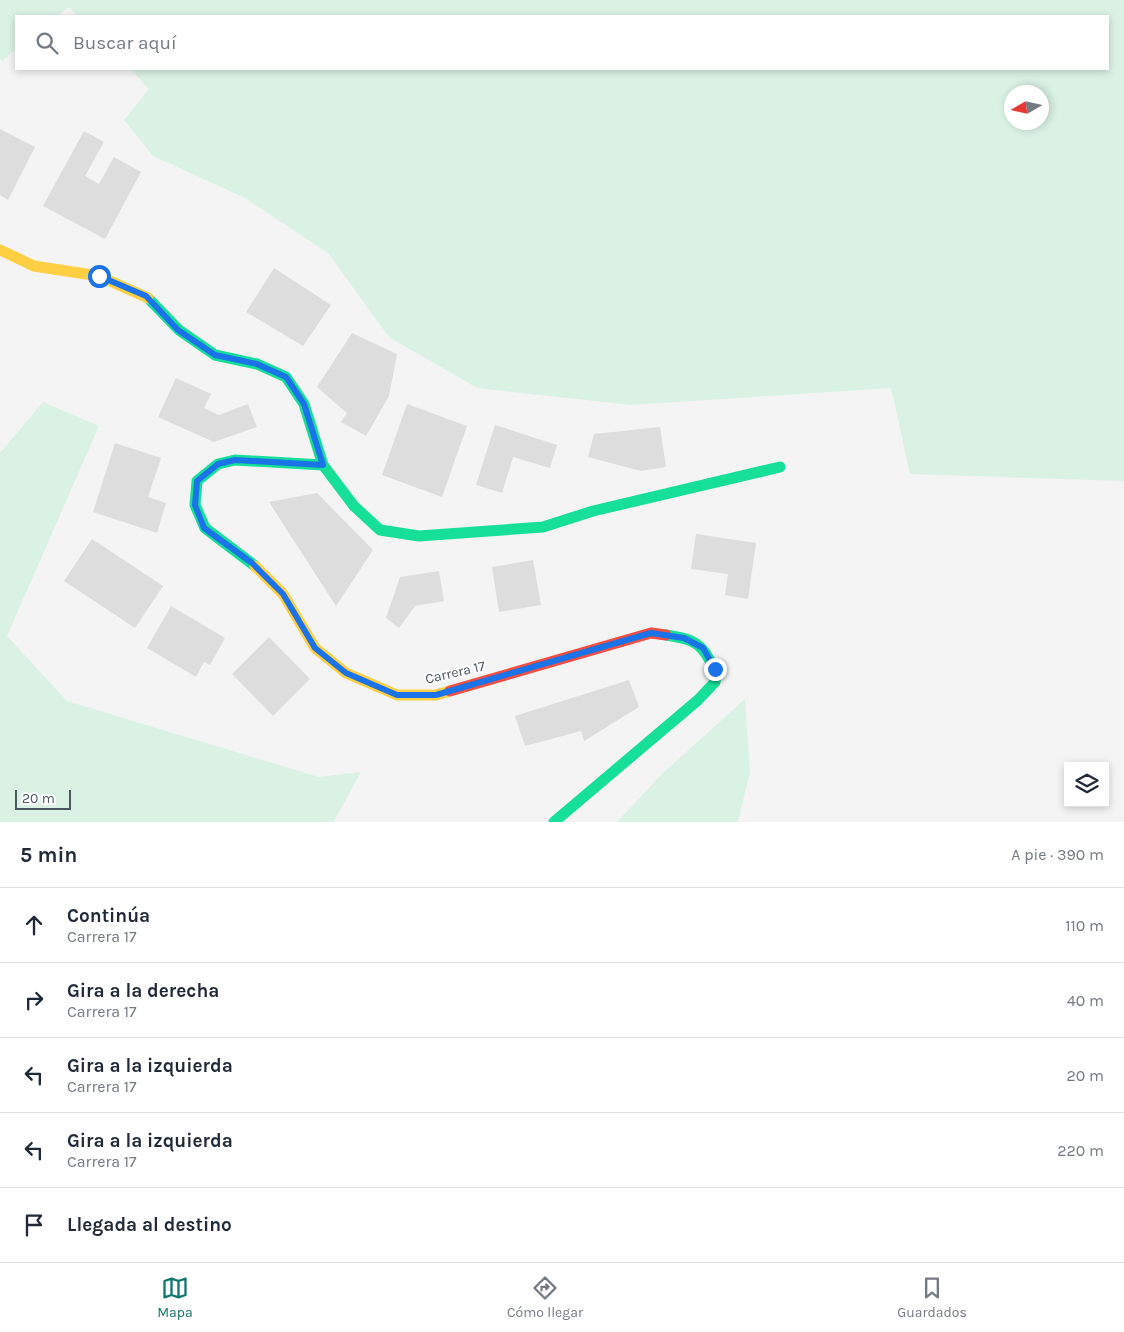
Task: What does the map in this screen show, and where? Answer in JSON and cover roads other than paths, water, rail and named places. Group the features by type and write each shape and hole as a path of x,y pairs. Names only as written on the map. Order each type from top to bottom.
{"street":[{"path":"0,250 34,266 99,276 146,296 178,330 215,355 257,364 286,377 304,404 323,465 354,506 380,530 419,536 543,527 593,511 780,467"},
{"name":"Carrera 17","path":"323,465 235,460 218,464 197,481 195,505 204,528 252,563 283,594 315,648 346,673 397,695 436,695 651,633 684,638 703,648 715,669 716,676 714,682 698,700 554,822"}]}
